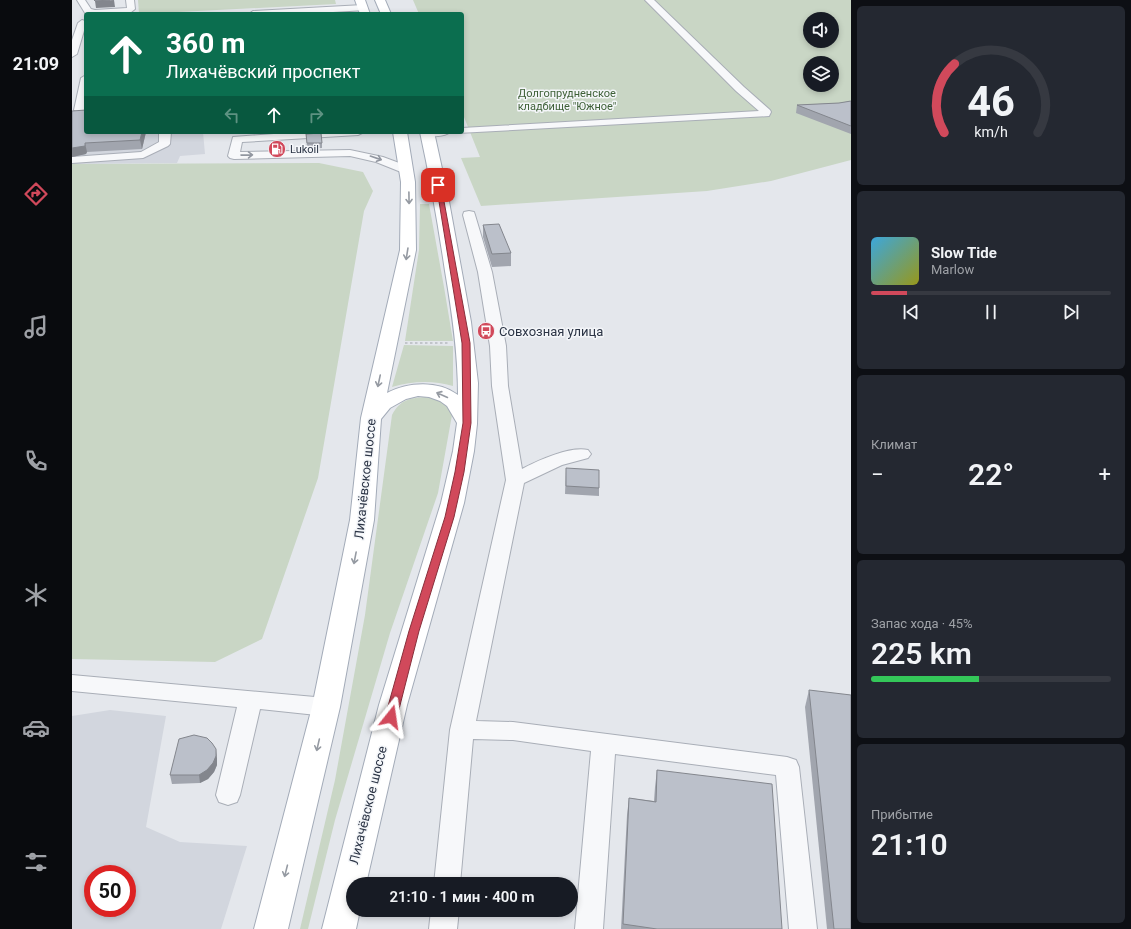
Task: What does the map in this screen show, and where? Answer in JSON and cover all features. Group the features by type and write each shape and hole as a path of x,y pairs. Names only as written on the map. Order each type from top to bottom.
{"main road":[{"path":"380,0 385,12"},
{"name":"Лихачёвское шоссе","path":"271,929 326,707 362,520 372,418 408,250 408,182 400,134"},
{"name":"Лихачёвское шоссе","path":"339,929 372,788 406,661 450,517 460,472 467,423 466,343 428,134"},
{"path":"372,418 382,404 392,398 413,391 425,391 445,396 454,402 467,423"}],"street":[{"path":"81,0 88,11 95,12 130,10 130,0"},
{"path":"464,131 765,114 766,112 740,89 649,0"},
{"path":"284,12 363,7"},
{"path":"72,54 78,27"},
{"path":"79,110 84,87"},
{"path":"72,160 143,155 164,144 165,134"},
{"path":"313,134 237,139 234,156 350,153 366,155 406,170"},
{"path":"334,134 336,153"},
{"path":"292,135 292,154"},
{"path":"449,877 462,730 515,480 500,386 498,346 485,272 469,215"},
{"path":"515,480 551,462 564,457 582,454"},
{"path":"72,684 326,707"},
{"path":"228,795 250,701"},
{"path":"462,730 513,731 787,767 803,929"},
{"path":"589,929 604,743"},
{"path":"443,929 444,917"}],"path":[{"path":"404,343 453,343"}],"shaded area":[{"path":"72,114 84,129 84,134 203,134 205,154 180,156 177,163 72,164"},
{"path":"110,710 166,716 146,827 180,842 247,846 221,929 72,929 72,716"}],"green space":[{"path":"138,0 335,0 336,4 178,12 139,12"},
{"name":"Долгопрудненское кладбище \"Южное\"","path":"413,0 851,0 851,160 771,181 707,191 481,206 461,158 480,157 464,117 464,12 418,12"},
{"path":"319,163 363,172 373,191 364,211 318,478 262,639 215,662 72,659 72,164"},
{"path":"420,204 429,204 453,341 405,341 419,250"},
{"path":"404,345 453,346 453,386 422,382 407,383 392,387"},
{"path":"425,397 445,404 452,415 438,493 390,633 335,820 308,929 300,929 335,780 365,615 392,415 402,403 410,399"}],"building":[{"path":"851,101 851,126 797,105 839,103"},
{"path":"84,110 84,134 142,134 140,140 85,143 85,146 72,148 72,111"},
{"path":"306,134 321,134 322,143 307,143"},
{"path":"499,224 511,253 492,254 483,225"},
{"path":"566,468 599,470 599,488 566,486"},
{"path":"809,690 851,695 851,929 834,929"},
{"path":"194,735 207,738 212,743 216,749 216,756 213,763 207,770 199,775 170,775 179,739"},
{"path":"657,770 772,784 782,929 657,929 623,924 629,798 656,802"}],"place":[{"name":"Lukoil","path":"277,149"},
{"name":"Совхозная улица","path":"486,331"}],"route":[{"path":"391,717 414,631 450,517 460,472 467,423 465,333 438,185"}]}
